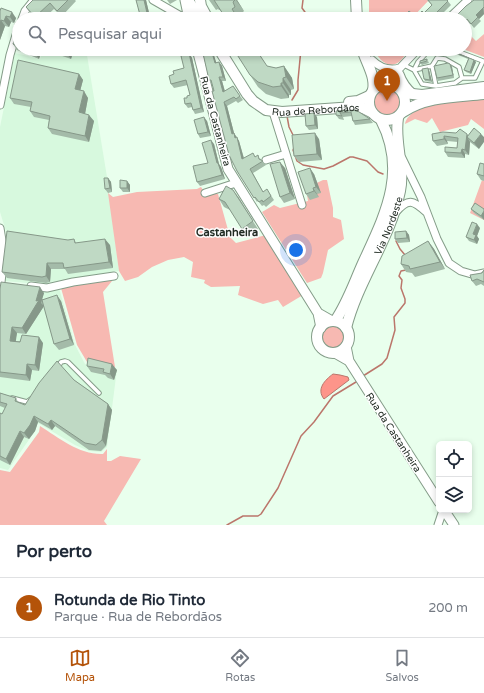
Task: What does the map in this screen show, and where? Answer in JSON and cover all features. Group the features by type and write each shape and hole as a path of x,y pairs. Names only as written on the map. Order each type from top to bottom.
{"main road":[{"path":"186,0 195,12"},
{"path":"200,0 204,12"},
{"path":"356,0 357,12"},
{"path":"363,0 363,12"},
{"name":"Rua de Rebordãos","path":"223,56 247,94 260,107 273,112 354,107 363,108 371,112"},
{"name":"Rua de Rebordãos","path":"230,56 253,93 264,103 271,106 281,107 358,101 371,93"},
{"path":"364,56 374,84 369,104 371,112 381,120 388,121 401,115 418,103 483,89"},
{"path":"371,56 378,75 386,84"},
{"path":"371,93 378,86 386,84 394,85 402,91 417,95 483,89"},
{"path":"401,115 406,100 402,91"},
{"name":"Via Nordeste","path":"346,328 350,313 394,215 402,182 401,156 396,129 401,115"},
{"name":"Via Nordeste","path":"333,321 342,309 377,232 392,188 394,166 392,151 387,131 381,120"},
{"path":"333,321 339,322 346,328 349,337 346,346 335,353 326,351 319,343 318,338 321,328 333,321"}],"street":[{"path":"25,12 34,0"},
{"path":"153,0 174,12"},
{"path":"186,0 188,12"},
{"path":"455,12 468,0"},
{"path":"0,105 12,48"},
{"name":"Rua da Castanheira","path":"199,56 228,169 318,313 321,328"},
{"path":"386,84 412,56"},
{"path":"372,60 379,66 386,69 401,69"},
{"path":"401,69 398,78 402,91"},
{"path":"401,69 404,83 408,89 417,95"},
{"path":"398,138 402,124 408,114 416,107 437,100"},
{"path":"273,112 302,205"},
{"path":"266,160 286,154"},
{"path":"401,156 421,197 437,239 449,263 461,271 475,275 484,273"},
{"path":"205,193 236,183"},
{"path":"394,215 401,206 409,202 417,204 427,214"},
{"path":"0,228 3,242 5,283 0,290"},
{"path":"24,285 47,288 73,282 114,276"},
{"name":"Rua da Castanheira","path":"318,313 333,321"},
{"name":"Rua da Castanheira","path":"346,346 349,361 436,497"},
{"name":"Rua da Castanheira","path":"335,353 349,361"},
{"path":"438,525 442,513"},
{"path":"445,513 454,525"}],"lane":[{"path":"414,70 424,56"},
{"path":"414,70 422,84 436,86 455,83 462,78 475,78 482,61 469,56"},
{"path":"436,86 432,66 437,58 446,59 459,67 462,78"},
{"path":"401,69 414,70 432,66"},
{"path":"417,95 436,86"},
{"path":"52,373 61,362 68,362 99,393"},
{"path":"6,396 27,402 35,395"}],"shaded area":[{"path":"369,0 429,0 418,12 369,12"},
{"path":"484,34 484,57 472,52 472,37 476,41"},
{"path":"14,56 28,56 40,59 41,56 87,56 107,177 119,271 51,282 49,285 5,281 8,257 8,238 0,212 0,127"},
{"path":"378,56 404,56 399,62 391,65 381,60"},
{"path":"387,87 393,88 401,96 401,108 393,116 387,117 381,116 373,108 372,102 373,96 381,88"},
{"path":"484,99 484,129 471,119 468,125 440,132 432,118 427,123 415,119 405,124 409,116 427,107 452,102"},
{"path":"323,180 327,180 333,208 333,217 341,220 344,239 328,250 321,278 307,283 262,212 274,205 280,208 308,201 306,188"},
{"path":"482,180 484,181 484,220 470,213"},
{"path":"201,187 205,193 218,194 230,237 236,243 266,235 303,295 283,307 278,300 263,304 238,295 240,286 211,287 204,283 205,280 191,277 193,262 184,257 168,260 152,267 138,277 125,281 119,271 108,193 113,197 137,192 197,189"},
{"path":"112,281 103,292 115,367 87,362 77,345 61,288"},
{"path":"4,285 59,288 75,345 85,364 117,369 107,447 101,452 89,451 75,445 38,423 35,431 8,470 0,468 0,313"},
{"path":"333,326 341,329 344,337 341,345 333,348 325,345 322,337 325,329"},
{"path":"333,374 348,377 349,380 324,399 321,392 322,385"},
{"path":"40,426 70,445 86,452 103,454 107,449 107,461 111,461 120,456 141,459 104,521 107,525 0,525 0,470 10,472 39,432"}],"building":[{"path":"33,0 68,0 57,11 50,3 40,12 30,12 26,7"},
{"path":"136,0 144,0 147,12 139,12"},
{"path":"214,0 235,0 233,2 235,7 232,9 234,12 222,12"},
{"path":"428,0 448,1 437,12 425,12 432,5"},
{"path":"474,0 484,0 484,7 476,15 478,17 472,23 472,12 460,12"},
{"path":"1,8 12,12 10,17 6,16 4,21 1,20 0,22 0,11"},
{"path":"181,56 190,56 201,108 193,110 191,103 185,104 184,98 187,98 187,96 190,95 186,80 171,84 169,76 174,74 173,71 184,68"},
{"path":"204,56 213,56 215,63 219,62 223,77 219,77 223,92 233,86 240,96 236,99 234,97 224,102 232,134 234,133 235,138 237,137 242,159 253,153 255,157 258,155 259,159 263,161 250,169 263,192 267,189 271,196 263,202 262,200 259,202 255,197 254,198 229,155 212,91 214,91 211,80 209,80"},
{"path":"238,56 260,56 267,66 276,68 284,66 286,77 283,78 283,83 281,83 281,86 273,87 258,82 250,75"},
{"path":"469,58 474,60 470,72 464,70"},
{"path":"427,59 427,61 420,63 420,61"},
{"path":"18,60 79,74 75,89 84,91 79,112 89,115 85,136 48,128 50,116 30,111 32,102 10,98"},
{"path":"448,63 450,64 453,75 437,78 434,66"},
{"path":"428,68 430,80 424,79 422,69"},
{"path":"356,110 370,119 353,121 351,112 340,113 342,116 336,115 336,111"},
{"path":"314,113 315,125 306,126 305,114"},
{"path":"204,117 208,132 198,134 194,120"},
{"path":"474,128 481,134 474,143 467,137"},
{"path":"460,129 467,134 465,150 462,149 461,153 445,152 445,147 457,148 458,138 444,136 444,139 433,141 432,134 443,132 456,133"},
{"path":"315,133 317,154 294,156 292,135"},
{"path":"211,140 222,175 197,182 193,166 208,163 202,143"},
{"path":"280,162 290,193 280,197 270,164"},
{"path":"480,163 484,164 484,176 477,174"},
{"path":"310,168 316,187 313,188 314,191 306,194 298,172"},
{"path":"104,178 108,178 110,188 105,189"},
{"path":"120,180 127,181 127,188 120,188"},
{"path":"226,186 233,190 253,221 242,229 225,202 219,199"},
{"path":"475,203 484,209 481,216 471,209"},
{"path":"472,222 477,224 473,234 476,235 474,240 466,237"},
{"path":"7,231 68,240 74,239 75,243 105,239 109,262 64,268 63,263 47,263 46,276 42,277 2,272"},
{"path":"406,231 407,238 395,239 395,232"},
{"path":"428,241 440,262 410,269 409,266 401,264 402,256"},
{"path":"484,270 484,282 477,279 472,281 470,275 482,273"},
{"path":"1,282 40,287 36,301 39,300 22,328 12,327 10,341 20,342 22,335 39,337 35,365 27,364 26,375 0,372"},
{"path":"57,295 70,339 54,344 42,300"},
{"path":"88,358 112,364 110,374 103,372 104,369 87,366"},
{"path":"57,361 74,380 108,404 102,440 96,445 85,443 51,420 48,424 34,416 24,433 20,431 6,459 0,456 0,413 2,414 7,404 0,402 0,393 16,398 15,401 25,405 39,383"}],"waterway":[{"path":"303,0 302,8 305,12"},
{"path":"292,100 298,90 300,56"},
{"path":"287,116 289,127 294,137"},
{"path":"294,148 293,150 297,161 303,165 324,169 353,157 367,161 378,172 383,174"},
{"path":"396,241 405,255"},
{"path":"363,376 382,364 387,358 395,330 394,317 405,303 401,288 402,280 399,276 401,271 406,270"},
{"path":"227,525 243,516 258,516 261,514 278,488 301,436 314,422 333,396 356,382"}],"place":[{"name":"Rotunda de Rio Tinto","path":"387,101"}],"district":[{"name":"Castanheira","path":"227,232"}]}
